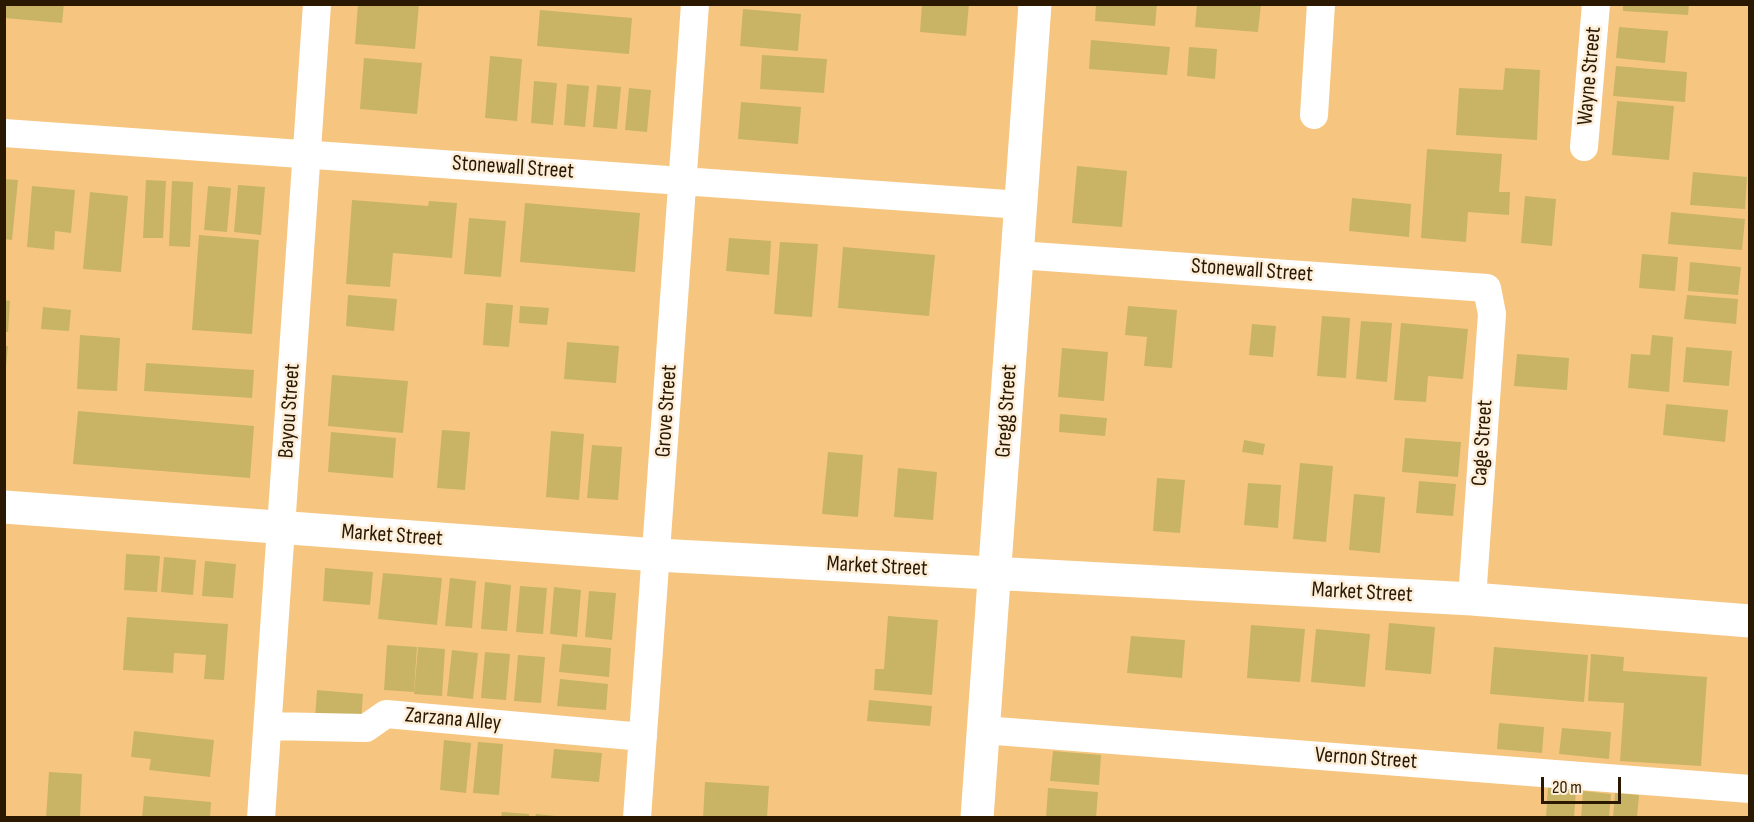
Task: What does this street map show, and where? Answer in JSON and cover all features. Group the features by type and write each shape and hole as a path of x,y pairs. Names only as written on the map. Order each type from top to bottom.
{"street":[{"name":"Bayou Street","path":"261,818 316,4"},
{"name":"Grove Street","path":"638,818 695,4"},
{"name":"Gregg Street","path":"977,818 1035,4"},
{"path":"1314,115 1322,4"},
{"name":"Wayne Street","path":"1584,147 1596,4"},
{"name":"Stonewall Street","path":"4,133 1021,205"},
{"name":"Stonewall Street","path":"1018,255 1486,288"},
{"name":"Cage Street","path":"1472,599 1492,314 1486,288"},
{"name":"Market Street","path":"4,507 657,555 1472,599 1749,621"},
{"name":"Zarzana Alley","path":"268,726 366,728 386,714 643,737"},
{"name":"Vernon Street","path":"983,730 1749,789"}],"building":[{"path":"4,4 64,4 62,23 4,18"},
{"path":"358,4 419,4 415,49 355,44"},
{"path":"922,4 969,4 966,36 920,32"},
{"path":"1096,4 1157,4 1155,26 1095,21"},
{"path":"1197,4 1261,4 1258,32 1195,27"},
{"path":"1623,4 1689,4 1688,15 1623,11"},
{"path":"743,9 801,14 798,51 740,46"},
{"path":"540,10 632,18 629,54 537,46"},
{"path":"1619,27 1668,31 1665,63 1616,58"},
{"path":"1091,40 1170,47 1167,75 1089,69"},
{"path":"1189,47 1217,49 1215,79 1187,76"},
{"path":"762,55 827,59 824,93 760,89"},
{"path":"490,56 522,59 517,121 485,118"},
{"path":"364,58 422,63 417,114 360,109"},
{"path":"1616,66 1687,72 1685,102 1613,96"},
{"path":"1505,68 1540,70 1537,140 1456,135 1459,88 1503,90"},
{"path":"534,81 557,83 553,125 531,123"},
{"path":"567,84 589,86 585,127 564,125"},
{"path":"597,85 621,87 617,129 593,127"},
{"path":"629,88 651,90 647,132 625,130"},
{"path":"1617,101 1674,106 1669,160 1612,155"},
{"path":"741,102 801,107 798,144 738,139"},
{"path":"1427,149 1502,154 1499,192 1510,192 1509,215 1468,212 1466,242 1421,238"},
{"path":"1077,166 1127,171 1122,227 1072,223"},
{"path":"1693,172 1747,177 1745,209 1690,205"},
{"path":"4,179 18,180 12,240 4,239"},
{"path":"146,180 166,181 163,238 143,238"},
{"path":"172,181 193,182 190,247 169,246"},
{"path":"238,185 265,187 261,235 234,232"},
{"path":"32,186 75,190 71,233 55,231 54,250 27,247"},
{"path":"208,186 231,188 227,232 204,230"},
{"path":"90,192 128,196 121,272 83,269"},
{"path":"1525,196 1556,199 1552,246 1521,243"},
{"path":"1352,198 1411,204 1409,237 1349,231"},
{"path":"352,200 428,206 429,201 457,203 452,258 393,253 390,287 346,284"},
{"path":"525,203 640,213 635,272 520,262"},
{"path":"1671,212 1745,219 1742,250 1668,244"},
{"path":"469,218 506,221 501,277 464,274"},
{"path":"199,235 259,240 252,334 192,330"},
{"path":"729,238 771,241 769,275 726,271"},
{"path":"780,242 818,244 812,317 774,314"},
{"path":"843,247 935,255 929,316 838,308"},
{"path":"1642,254 1678,257 1675,291 1639,288"},
{"path":"1690,262 1741,267 1738,295 1688,291"},
{"path":"348,295 397,299 394,331 346,326"},
{"path":"1687,295 1738,299 1736,324 1684,319"},
{"path":"4,300 10,301 8,332 4,332"},
{"path":"486,303 513,305 509,347 483,345"},
{"path":"520,306 549,308 547,325 519,323"},
{"path":"1128,306 1177,310 1172,368 1144,366 1147,337 1125,335"},
{"path":"43,307 71,310 69,331 41,329"},
{"path":"1322,316 1350,318 1346,378 1317,376"},
{"path":"1361,321 1392,323 1387,382 1356,379"},
{"path":"1401,323 1468,329 1463,379 1428,376 1426,402 1394,400"},
{"path":"1252,324 1276,326 1273,357 1249,355"},
{"path":"80,335 120,338 117,391 77,389"},
{"path":"1652,335 1673,337 1669,392 1628,388 1631,354 1650,355"},
{"path":"567,342 619,346 616,383 564,379"},
{"path":"4,346 8,346 6,368 4,368"},
{"path":"1686,347 1732,351 1729,386 1683,382"},
{"path":"1062,348 1108,352 1104,401 1058,397"},
{"path":"1517,354 1569,358 1567,390 1514,386"},
{"path":"146,363 254,370 252,398 144,391"},
{"path":"332,375 408,381 403,433 328,426"},
{"path":"1666,404 1728,410 1725,442 1663,435"},
{"path":"78,411 254,426 250,478 73,464"},
{"path":"1060,414 1107,418 1105,436 1059,432"},
{"path":"442,430 470,432 465,490 437,488"},
{"path":"551,431 584,434 579,500 546,497"},
{"path":"331,432 396,438 393,478 328,472"},
{"path":"1405,438 1461,442 1458,477 1402,472"},
{"path":"1244,440 1265,444 1263,455 1242,452"},
{"path":"592,445 622,447 618,500 587,498"},
{"path":"828,452 863,455 858,517 822,514"},
{"path":"1300,463 1333,466 1326,542 1293,539"},
{"path":"898,468 937,472 933,520 894,517"},
{"path":"1157,478 1185,480 1180,533 1153,531"},
{"path":"1419,481 1456,484 1453,516 1416,513"},
{"path":"1248,483 1281,485 1278,528 1244,525"},
{"path":"1354,494 1385,497 1380,553 1349,550"},
{"path":"126,554 160,556 157,592 124,590"},
{"path":"164,557 196,560 193,595 161,592"},
{"path":"205,561 236,564 233,598 202,596"},
{"path":"325,568 373,572 370,605 323,601"},
{"path":"383,573 442,578 437,625 378,619"},
{"path":"450,578 476,581 472,628 445,626"},
{"path":"485,582 511,585 507,631 481,629"},
{"path":"520,586 547,588 543,634 516,632"},
{"path":"554,587 581,590 577,637 550,634"},
{"path":"589,591 616,593 612,640 585,637"},
{"path":"888,616 938,620 932,695 874,690 875,669 884,669"},
{"path":"127,617 228,624 224,680 204,679 206,655 174,653 173,673 123,670"},
{"path":"1389,623 1435,627 1431,674 1385,670"},
{"path":"1251,625 1305,629 1300,682 1247,678"},
{"path":"1316,629 1370,634 1365,687 1311,682"},
{"path":"1131,636 1185,640 1182,678 1127,673"},
{"path":"562,644 611,648 609,677 559,672"},
{"path":"387,645 417,647 414,692 384,690"},
{"path":"418,647 445,649 442,696 414,694"},
{"path":"1494,647 1588,655 1584,702 1490,694"},
{"path":"452,650 478,653 473,699 447,696"},
{"path":"485,652 510,654 506,700 481,698"},
{"path":"1591,654 1624,657 1623,671 1707,677 1701,766 1620,761 1624,703 1588,701"},
{"path":"518,655 545,657 541,703 514,701"},
{"path":"560,679 608,684 606,710 557,706"},
{"path":"317,690 363,694 361,722 315,718"},
{"path":"869,700 932,706 930,726 867,721"},
{"path":"1499,723 1544,727 1542,753 1497,749"},
{"path":"1562,728 1611,732 1609,759 1559,754"},
{"path":"134,731 214,740 210,777 149,770 151,759 131,757"},
{"path":"444,740 471,743 466,793 440,790"},
{"path":"478,742 503,744 499,795 473,793"},
{"path":"554,749 602,753 599,782 551,778"},
{"path":"1053,751 1101,755 1099,785 1050,781"},
{"path":"49,772 82,774 80,818 46,818"},
{"path":"705,782 769,786 767,818 703,818"},
{"path":"1548,787 1576,790 1574,818 1546,818"},
{"path":"1048,788 1098,792 1096,818 1046,818"},
{"path":"1583,791 1611,794 1609,818 1581,818"},
{"path":"1615,793 1639,795 1637,818 1613,818"},
{"path":"144,796 211,802 210,818 142,818"},
{"path":"502,812 529,814 529,818 501,818"},
{"path":"536,814 556,816 556,818 535,818"}]}
